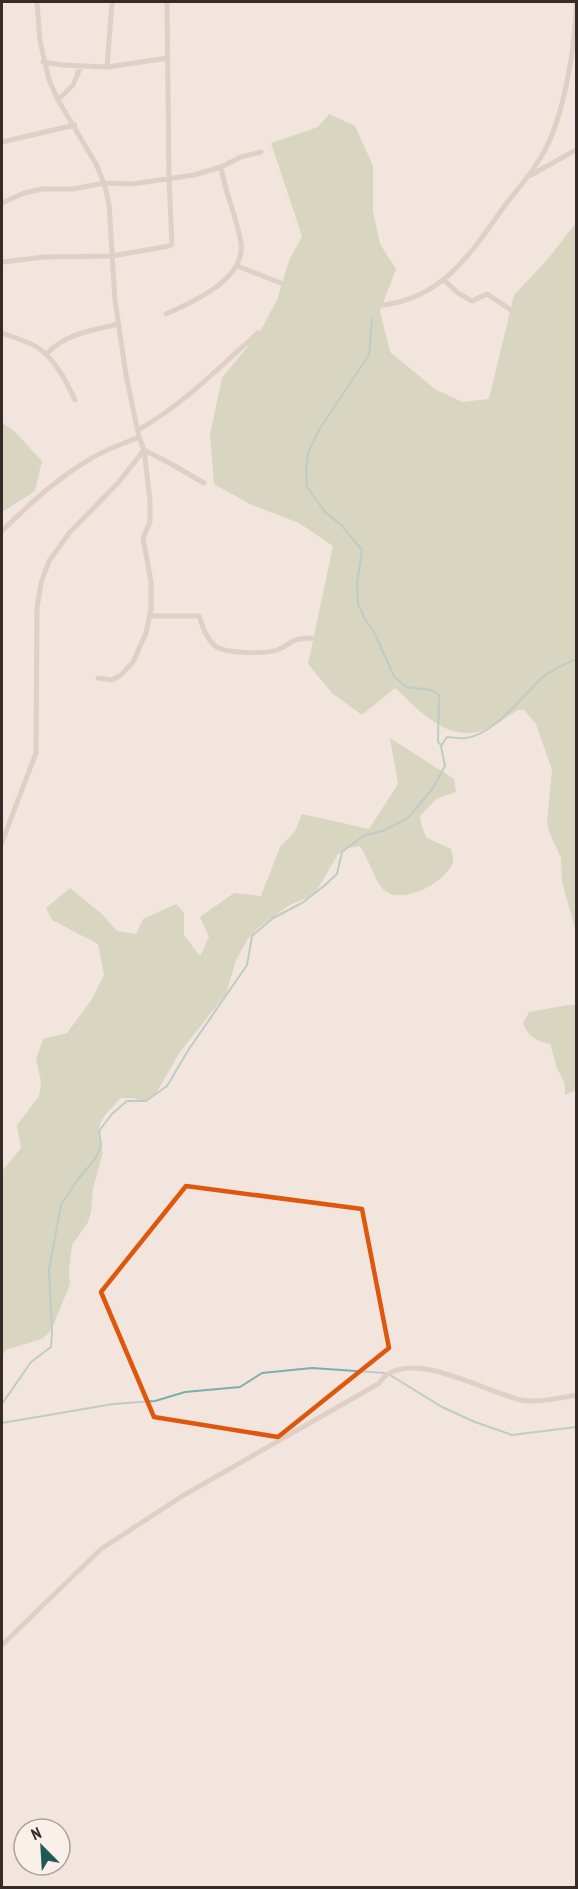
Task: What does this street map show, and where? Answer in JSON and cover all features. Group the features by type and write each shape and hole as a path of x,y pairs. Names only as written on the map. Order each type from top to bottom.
{"street":[{"path":"37,2 43,62 58,100 75,125 104,183 109,204 118,324 126,375 139,437 144,450 150,500 150,522 142,538 151,582 146,633 133,662 121,675 112,680 98,678"},
{"path":"107,66 111,2"},
{"path":"2,262 44,257 112,256 172,244 167,2"},
{"path":"383,305 403,303 444,280 480,242 508,202 530,176 548,144 564,92 576,24 576,2"},
{"path":"43,62 107,66 168,58"},
{"path":"58,100 73,85 81,66"},
{"path":"2,142 75,125"},
{"path":"530,176 576,150"},
{"path":"2,203 24,193 42,189 73,189 104,183 132,184 194,175 261,152"},
{"path":"166,314 212,290 237,266 241,255 241,244 225,190 221,167"},
{"path":"237,266 281,283"},
{"path":"444,280 458,293 472,301 487,294 511,310"},
{"path":"45,354 58,342 68,337 118,324"},
{"path":"2,333 35,346 45,354 65,380 75,400"},
{"path":"138,430 161,417 190,395 258,333"},
{"path":"2,531 20,513 81,464 104,451 139,437"},
{"path":"144,450 204,483"},
{"path":"2,842 36,753 37,608 45,572 49,561 70,532 118,483 144,450"},
{"path":"149,616 199,616 202,629 213,644 221,650 263,652 278,650 298,638 312,638"},
{"path":"2,1645 101,1549 184,1495 378,1384 388,1374 404,1369 437,1371 523,1400 576,1395"}],"highlighted area":[{"path":"186,1186 362,1209 389,1348 278,1437 154,1417 101,1292"}],"green space":[{"path":"329,114 355,126 373,166 373,211 380,244 396,269 380,311 390,352 435,389 462,402 489,399 514,295 547,260 576,223 576,932 562,882 561,858 547,823 552,770 536,724 524,710 518,710 488,728 465,733 453,731 432,720 395,688 362,715 332,693 308,664 333,546 299,523 252,505 214,484 210,434 222,378 261,330 277,300 289,261 302,236 271,143 318,127"},
{"path":"2,422 16,433 42,461 35,491 2,512"},
{"path":"390,738 454,779 456,792 436,799 420,816 427,838 451,849 453,862 449,870 432,885 410,894 399,895 382,888 360,846 348,848 338,854 311,896 288,906 258,928 248,939 236,960 226,994 180,1052 155,1095 144,1101 121,1098 101,1122 98,1135 103,1152 93,1189 91,1213 87,1224 72,1245 70,1284 51,1331 42,1339 5,1350 2,1357 2,1171 21,1148 17,1125 39,1096 41,1082 36,1059 43,1039 67,1033 92,999 104,975 98,944 52,920 46,908 70,888 103,915 117,931 136,934 143,919 176,904 184,913 184,935 200,956 209,937 200,917 234,893 261,896 280,847 295,831 302,814 369,829 398,784"},
{"path":"576,1005 576,1090 565,1095 564,1083 550,1044 533,1037 527,1032 523,1023 529,1012"}],"waterway":[{"path":"372,319 369,355 319,430 308,453 307,487 325,512 341,525 362,550 357,583 358,604 394,676 406,687 431,690 439,695 438,742 441,745"},
{"path":"2,1404 31,1362 51,1347 49,1270 61,1205 95,1159 101,1146 99,1131 112,1114 127,1101 146,1101 167,1086 189,1049 247,965 252,936 273,918 302,903 324,886 337,874 342,852 363,836 385,830 408,818 433,788 445,766 441,746 447,737 466,738 487,729 508,713 543,677 576,659"},
{"path":"2,1423 113,1404 155,1401 185,1392 240,1387 262,1373 312,1368 385,1373"},
{"path":"390,1375 442,1407 512,1435 576,1427"}]}
